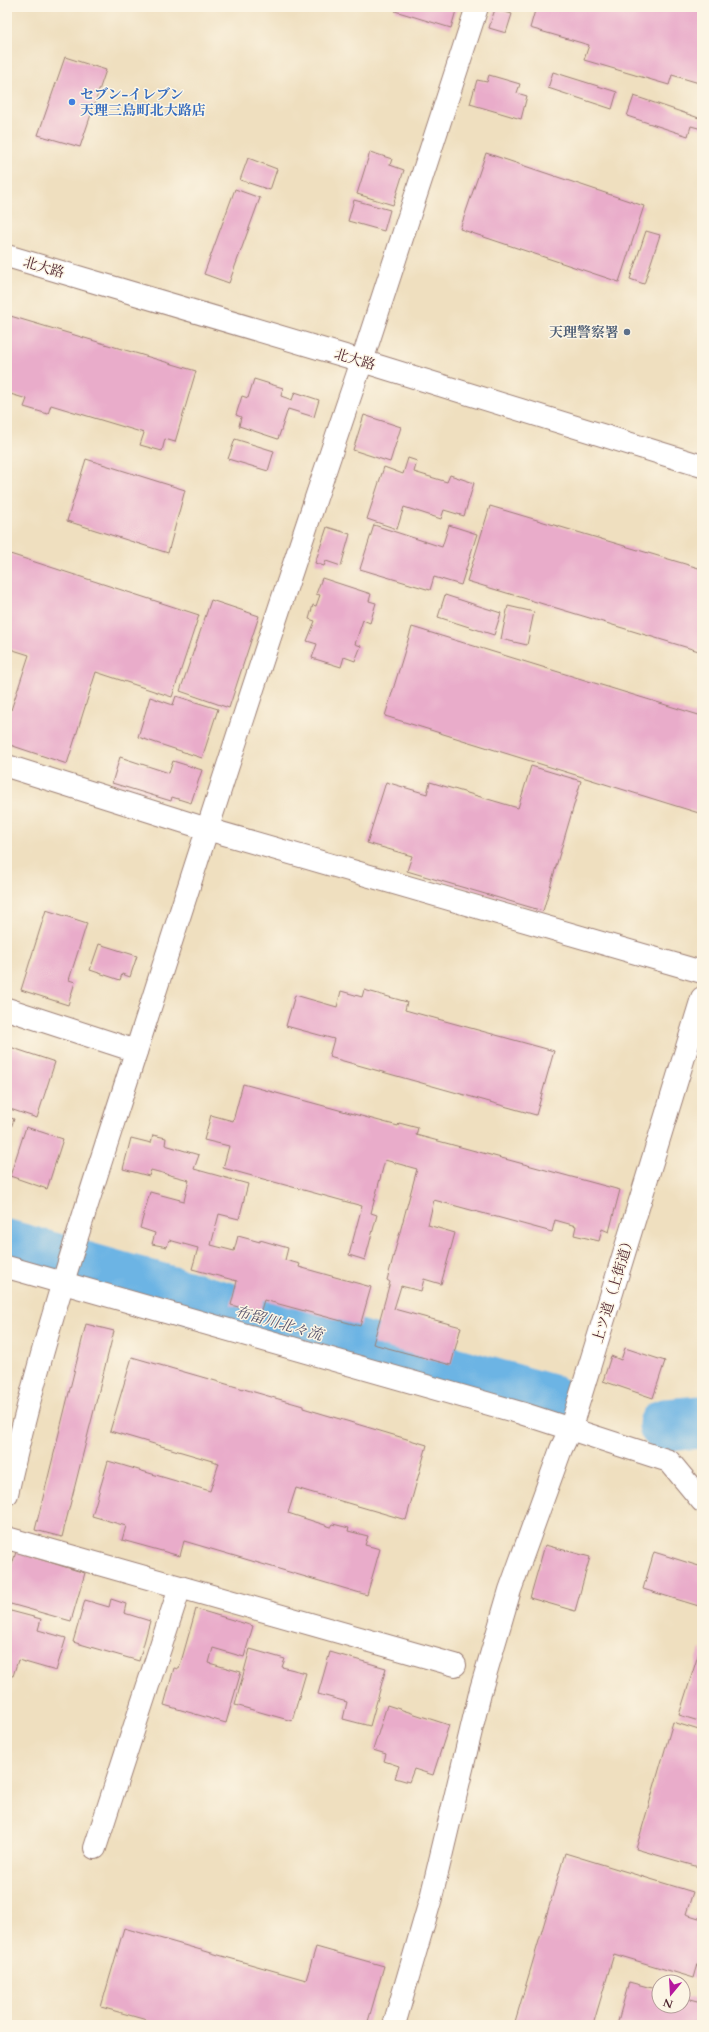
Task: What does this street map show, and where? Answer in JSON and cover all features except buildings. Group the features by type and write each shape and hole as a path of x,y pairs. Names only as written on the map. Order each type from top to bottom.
{"street":[{"path":"7,1494 10,1464 66,1270 207,830 477,7"},
{"name":"北大路","path":"7,256 362,361 702,466"},
{"path":"7,766 207,830 702,972"},
{"name":"上ツ道（上街道）","path":"394,2025 431,1898 481,1689 510,1590 570,1430 702,998"},
{"path":"7,1009 136,1051"},
{"path":"7,1267 66,1270 669,1461 702,1501"},
{"path":"7,1538 455,1665"},
{"path":"95,1848 180,1587"}],"waterway":[{"name":"布留川北々流","path":"7,1246 551,1401"},
{"name":"布留川北々流","path":"665,1425 702,1422"}],"place":[{"name":"セブン‐イレブン 天理三島町北大路店","path":"72,102"},
{"name":"天理警察署","path":"627,332"}]}
